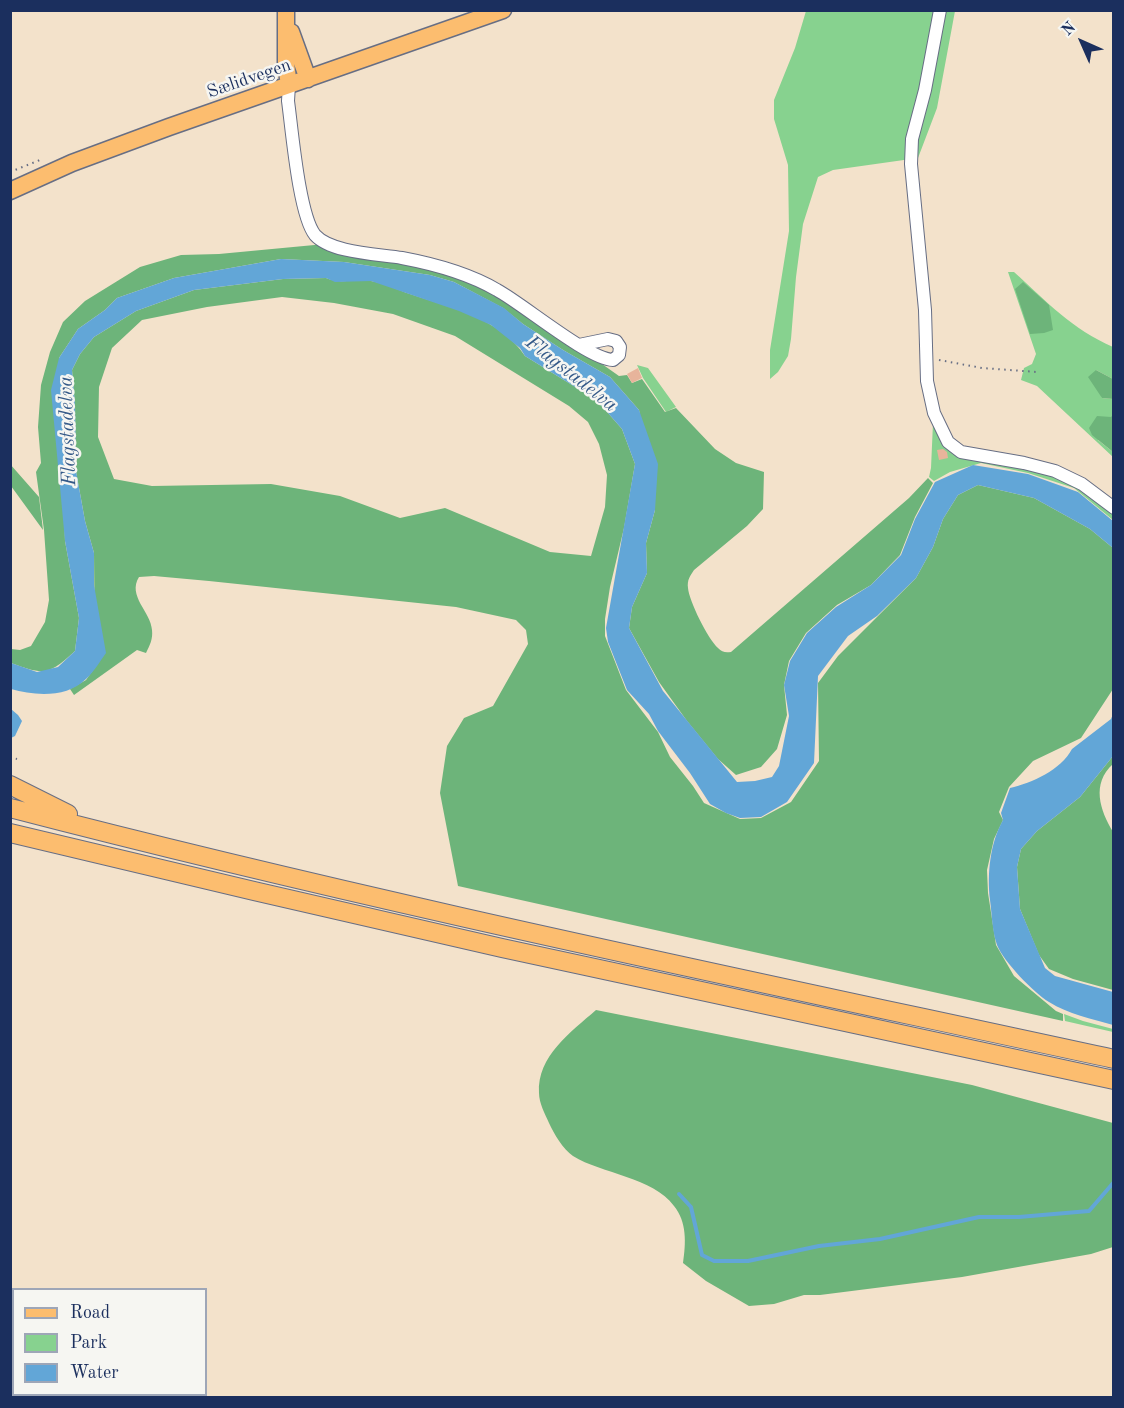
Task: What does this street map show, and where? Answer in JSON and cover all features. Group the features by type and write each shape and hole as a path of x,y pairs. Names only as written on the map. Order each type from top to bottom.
{"highway":[{"path":"10,785 107,833"},
{"path":"10,808 502,927 1113,1059"},
{"path":"10,833 502,948 1113,1080"}],"main road":[{"name":"Sælidvegen","path":"10,191 72,163 503,10"},
{"path":"286,14 308,79"},
{"path":"286,14 278,67 289,85"}],"lane":[{"path":"940,10 925,90 911,147 925,310 927,381 934,413 944,436 954,447 968,455 1024,463 1055,471 1083,484 1113,508"},
{"path":"289,85 288,101 303,204 311,229 321,240 337,247 426,264 480,281 516,300 579,345"}],"path":[{"path":"927,358 982,368 1037,372"},
{"path":"10,757 17,759"}],"green space":[{"path":"806,11 955,11 937,108 918,158 833,170 818,177 803,224 788,356 778,372 770,379 770,350 789,231 788,165 774,119 774,100 795,48"},
{"path":"325,244 458,273 565,338 619,376 627,375 632,383 642,379 665,412 676,408 715,449 736,463 764,472 763,509 747,526 694,570 688,580 689,594 700,620 709,637 724,652 731,652 909,498 928,478 933,483 915,517 900,555 871,585 837,605 806,633 789,661 784,685 787,715 777,749 761,767 736,775 718,759 659,682 629,628 632,607 647,573 646,543 655,510 639,410 610,377 563,350 503,308 454,282 430,275 344,262 281,259 174,278 117,298 105,310 78,329 59,358 65,541 79,618 75,651 52,669 45,671 31,670 11,663 11,649 20,650 31,646 45,622 49,600 44,530 36,472 41,463 38,427 41,385 50,352 63,322 85,301 140,267 181,255 219,254"},
{"path":"1008,272 1014,272 1072,323 1113,347 1113,379 1096,370 1102,398 1113,399 1113,415 1098,440 1113,452 1113,457 1037,386 1021,380 1024,368 1032,364 1036,354"},
{"path":"326,278 337,281 371,281 473,316 503,333 525,356 594,397 622,429 635,464 624,528 610,587 605,636 626,690 658,732 670,757 704,803 740,819 761,818 791,802 819,761 818,683 838,656 916,578 933,547 943,519 958,495 978,485 1034,498 1090,529 1113,548 1113,689 1081,738 1033,761 1009,787 999,812 1003,820 994,839 987,870 996,945 1014,976 1056,1011 1063,1014 1063,1021 458,886 440,793 447,746 464,718 493,706 528,644 526,630 516,620 456,607 209,581 154,576 139,577 136,591 152,630 152,639 146,653 137,650 74,695 70,689 86,680 95,667 94,553 85,521 76,471 72,370 80,354 94,337 136,311 194,290 283,279","holes":["282,297 334,303 393,314 455,336 569,406 588,422 599,444 607,475 605,507 591,556 550,552 445,508 400,518 340,496 271,484 152,486 114,479 98,437 99,387 112,348 142,320 207,307"]},
{"path":"1023,282 1049,305 1053,330 1030,334 1015,289"},
{"path":"637,365 648,368 676,407 666,412"},
{"path":"1096,370 1113,379 1113,399 1102,398 1088,377"},
{"path":"1113,415 1113,452 1092,435 1089,428 1097,416 1111,417"},
{"path":"933,423 955,453 1059,473 1113,507 1113,520 1074,488 1028,473 981,463 950,472 934,481 929,477"},
{"path":"10,464 39,497 43,530 11,486"},
{"path":"1113,756 1113,764 1102,780 1100,797 1104,815 1113,832 1113,990 1073,979 1049,969 1039,955 1020,909 1017,867 1021,849 1037,831 1080,797"},
{"path":"596,1010 972,1085 1113,1123 1113,1247 1091,1254 962,1277 820,1295 804,1295 774,1304 749,1306 706,1281 683,1263 685,1240 683,1226 678,1212 665,1196 640,1182 573,1156 562,1145 551,1127 539,1097 540,1080 544,1068 557,1046"},
{"path":"1064,1014 1113,1029 1113,1032 1065,1021"},
{"path":"11,1327 12,1392 10,1391"},
{"path":"136,1396 137,1397 19,1397"}],"water":[{"name":"Flagstadelva","path":"281,259 344,262 430,275 454,282 504,308 523,324 610,377 639,410 658,464 655,510 646,543 647,573 632,607 629,628 663,691 737,782 772,777 779,766 789,716 784,685 790,661 807,633 836,607 871,585 901,555 915,519 935,482 973,465 1028,474 1078,492 1113,521 1113,548 1090,529 1034,498 978,485 958,495 943,519 933,547 916,578 877,616 848,636 818,676 814,763 787,802 761,817 740,818 710,804 658,731 649,714 627,690 608,642 606,628 635,464 622,429 594,397 525,356 520,348 491,325 459,311 371,281 335,282 326,278 283,279 194,290 136,311 94,337 80,354 72,370 76,471 85,521 94,553 94,585 106,653 89,676 70,690 40,694 11,689 11,663 37,672 58,667 75,651 79,618 65,541 51,390 59,358 78,329 105,310 117,298 174,278"},
{"path":"11,709 22,721 15,736 11,738"},
{"path":"1113,714 1113,756 1080,797 1037,831 1021,849 1017,867 1020,909 1045,968 1055,976 1113,992 1113,1025 1080,1016 1056,1006 1035,991 1012,968 995,940 989,880 992,849 1003,820 1001,813 1010,788 1027,783 1053,769 1072,749 1111,719"}],"building":[{"path":"638,368 642,378 632,383 627,374"},
{"path":"943,449 947,452 948,458 939,460 937,450"}],"waterway":[{"path":"679,1194 691,1207 702,1255 714,1261 748,1261 819,1246 880,1239 979,1217 1019,1217 1089,1211 1114,1182"}]}
